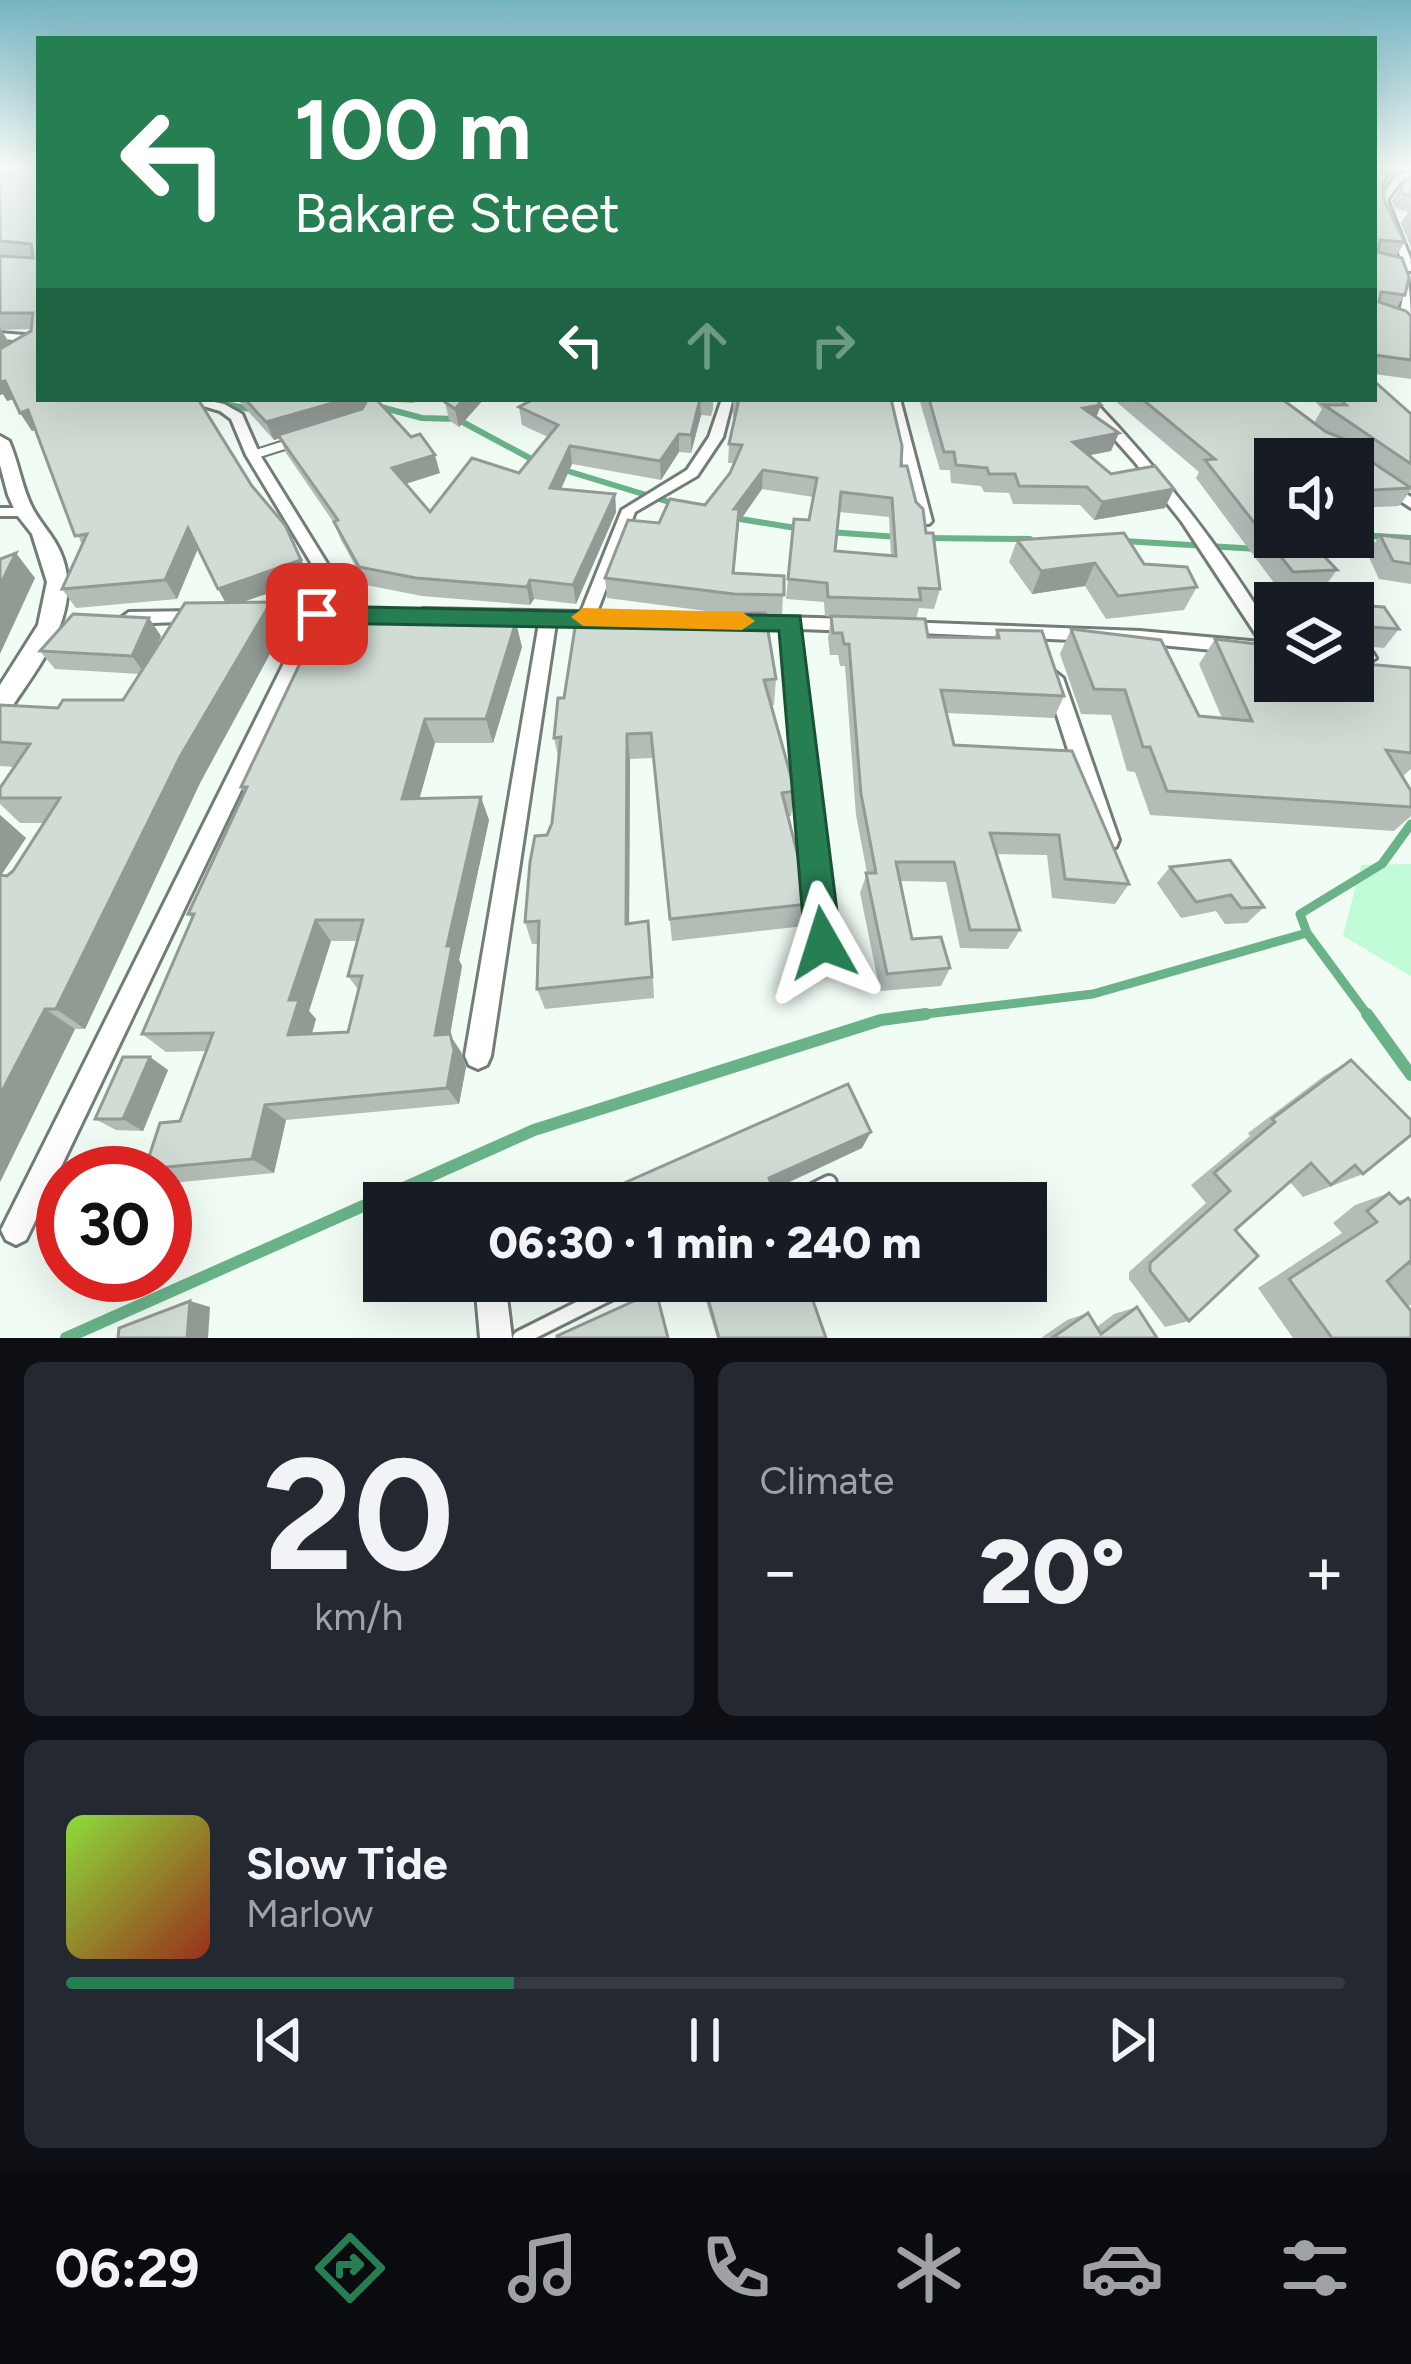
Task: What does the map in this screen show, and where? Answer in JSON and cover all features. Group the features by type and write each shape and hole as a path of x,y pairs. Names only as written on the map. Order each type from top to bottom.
{"street":[{"path":"1392,231 1407,264 1409,292 1403,320 1411,335"},
{"path":"1377,261 1407,264"},
{"path":"1388,317 1403,320"},
{"path":"0,336 36,338"},
{"path":"13,354 36,339"},
{"path":"198,402 224,408 237,417 253,455 351,615"},
{"path":"587,617 629,510 692,473 709,451 718,402 749,402"},
{"path":"1088,402 1149,465 1206,537 1254,614"},
{"path":"877,406 895,403 924,521"},
{"path":"0,441 25,512 43,536 67,620 6,685 0,704"},
{"path":"1374,478 1411,504"},
{"path":"0,512 25,512"},
{"path":"16,1230 317,614"},
{"path":"246,616 373,615"},
{"path":"394,615 610,618"},
{"path":"103,619 222,616"},
{"path":"478,1056 548,617"},
{"path":"723,621 869,626"},
{"path":"791,622 823,943"},
{"path":"892,628 1140,637 1254,648"},
{"path":"1040,634 1112,852"},
{"path":"492,1302 496,1338"}],"lane":[{"path":"253,455 298,441"},
{"path":"520,1338 592,1302"}],"green space":[{"path":"1411,864 1411,976 1343,936 1361,865"}],"building":[{"path":"0,231 36,231 36,402 200,402 252,486 285,525 301,560 218,589 188,528 165,580 62,589 87,534 75,536 28,410 20,413 5,381 0,382 0,349 31,331 33,313 0,313 0,256 33,258 31,244 0,241"},
{"path":"1377,231 1400,231 1405,242 1380,240 1378,252 1402,258 1409,277 1405,295 1381,292 1379,302 1411,316 1411,360 1377,355"},
{"path":"1377,384 1411,414 1411,464 1374,438 1324,405 1377,402"},
{"path":"248,402 336,402 266,422"},
{"path":"366,402 379,402 411,437 420,434 435,455 392,468 430,512 472,458 519,473 558,425 519,407 528,402 699,402 691,435 679,434 660,461 570,446 550,488 615,494 573,585 530,580 527,587 416,578 359,567 334,522 338,520 278,435 362,409"},
{"path":"738,402 892,402 902,446 901,466 907,466 916,502 923,509 926,533 933,533 940,589 919,588 921,600 828,597 827,583 788,579 794,519 809,520 817,478 763,470 734,509 739,509 733,573 784,576 784,595 734,594 605,578 628,520 659,523 670,499 705,505 730,473 742,445 729,444","holes":["841,492 892,498 896,556 835,551"]},
{"path":"930,402 1098,402 1101,405 1083,408 1119,433 1073,442 1111,474 1155,466 1174,489 1102,502 1087,487 1019,486 1015,474 989,474 987,468 956,465 954,452 944,452"},
{"path":"1146,402 1286,402 1342,438 1254,438 1254,522 1205,460 1215,459"},
{"path":"1374,463 1411,488 1374,490"},
{"path":"1124,533 1144,564 1187,567 1197,587 1118,596 1095,563 1041,571 1017,540"},
{"path":"1380,535 1411,539 1411,564 1393,561"},
{"path":"16,553 0,585 0,559"},
{"path":"1282,558 1326,558 1337,570 1293,572"},
{"path":"271,602 180,757 56,1009 45,1009 0,1095 0,875 13,871 60,798 0,798 0,788 30,744 0,742 0,705 58,708 63,700 123,700 185,603"},
{"path":"1374,606 1384,607 1399,629 1374,627"},
{"path":"324,613 411,613 516,622 486,719 425,719 402,799 481,797 447,946 452,946 435,1035 450,1034 454,1050 447,1088 265,1105 252,1159 192,1165 192,1146 152,1146 160,1123 180,1121 213,1033 142,1034 194,914 188,914 247,787 241,787","holes":["316,920 363,920 348,976 362,976 348,1032 288,1035 299,1000 289,1000"]},
{"path":"765,613 776,679 764,680 795,791 782,793 799,860 805,859 809,904 670,919 651,733 627,734 626,924 648,921 652,977 537,989 539,921 525,922 530,862 535,836 547,835 552,823 561,737 554,738 558,698 564,698 577,615"},
{"path":"73,614 149,618 132,656 40,651"},
{"path":"831,616 925,619 928,637 999,638 997,630 1042,631 1064,696 941,690 954,745 1072,751 1129,884 1065,879 1059,835 990,833 1020,930 970,930 954,862 896,862 912,939 941,937 950,968 887,974 866,873 876,873 861,794 849,644 844,644 842,633 833,633"},
{"path":"1071,629 1161,640 1199,716 1252,721 1215,639 1254,644 1254,702 1374,702 1374,665 1411,668 1411,753 1386,750 1411,791 1411,807 1167,791 1150,747 1143,747 1125,690 1094,689"},
{"path":"1230,860 1264,907 1241,908 1231,895 1196,902 1170,867"},
{"path":"123,1057 150,1057 123,1119 95,1119"},
{"path":"1351,1060 1411,1120 1411,1135 1363,1174 1355,1165 1331,1185 1311,1163 1235,1230 1258,1256 1189,1321 1150,1271 1150,1263 1230,1191 1214,1173 1275,1122 1272,1119"},
{"path":"848,1084 871,1132 769,1178 770,1182 626,1182"},
{"path":"1389,1193 1400,1204 1408,1198 1411,1201 1411,1264 1387,1281 1411,1311 1411,1338 1332,1338 1289,1279 1377,1222 1367,1211"},
{"path":"190,1302 187,1338 118,1338 119,1328"},
{"path":"632,1302 659,1302 668,1338 557,1338"},
{"path":"709,1302 813,1302 826,1338 719,1338"},
{"path":"1137,1307 1157,1338 1052,1338 1088,1313 1101,1334"}],"waterway":[{"path":"214,402 250,409"},
{"path":"373,405 422,418 457,419 535,461"},
{"path":"561,469 679,505"},
{"path":"734,518 802,529"},
{"path":"829,532 898,537"},
{"path":"1374,536 1411,538"},
{"path":"925,538 1030,539"},
{"path":"1123,541 1254,549"},
{"path":"1307,933 1300,914 1382,864 1411,824"},
{"path":"926,1014 1093,994 1307,933"},
{"path":"1307,933 1369,1017"},
{"path":"66,1338 534,1130 881,1020 926,1014"},
{"path":"901,1017 926,1014"},
{"path":"1367,1014 1411,1075"}],"slow traffic":[{"path":"583,617 742,621"}],"route":[{"path":"317,614 791,622 823,943"}]}
